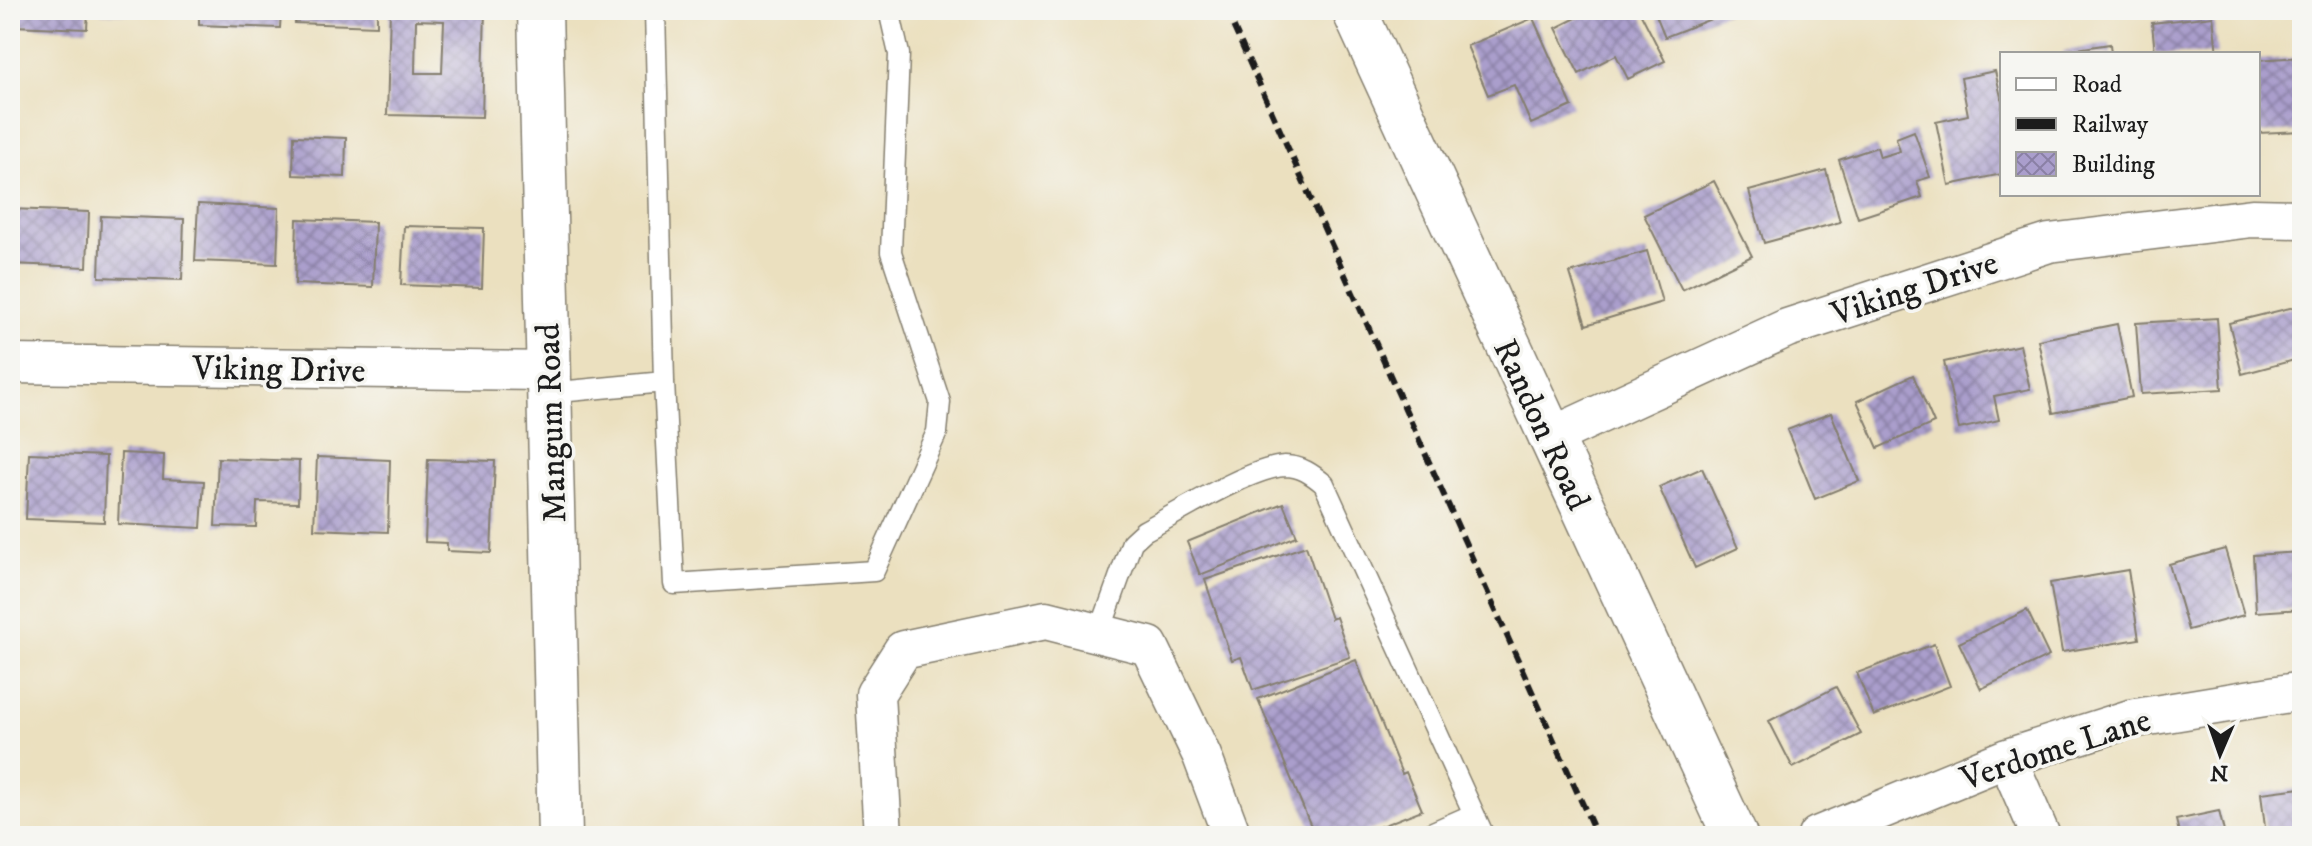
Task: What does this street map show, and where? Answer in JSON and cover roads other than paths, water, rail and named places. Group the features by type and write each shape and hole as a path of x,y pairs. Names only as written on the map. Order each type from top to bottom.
{"street":[{"name":"Mangum Road","path":"540,10 560,836"},
{"name":"Randon Road","path":"1354,10 1548,438 1735,836"},
{"name":"Viking Drive","path":"1548,438 1787,328 2049,243 2252,218 2302,219"},
{"name":"Viking Drive","path":"10,364 548,382"},
{"path":"883,836 875,694 903,650 1046,620 1149,646 1202,756 1232,836"},
{"name":"Verdome Lane","path":"1817,836 2007,758 2130,719 2302,691"},
{"path":"2007,758 2041,836"}],"lane":[{"path":"655,10 664,382 674,584 874,571 937,432 940,402 891,252 899,54 891,12"},
{"path":"548,382 664,382"},
{"path":"1099,634 1132,542 1144,531 1262,471 1287,466 1308,471 1324,484 1484,836"},
{"path":"1424,836 1474,814"}],"railway":[{"path":"1226,10 1597,836"}]}
